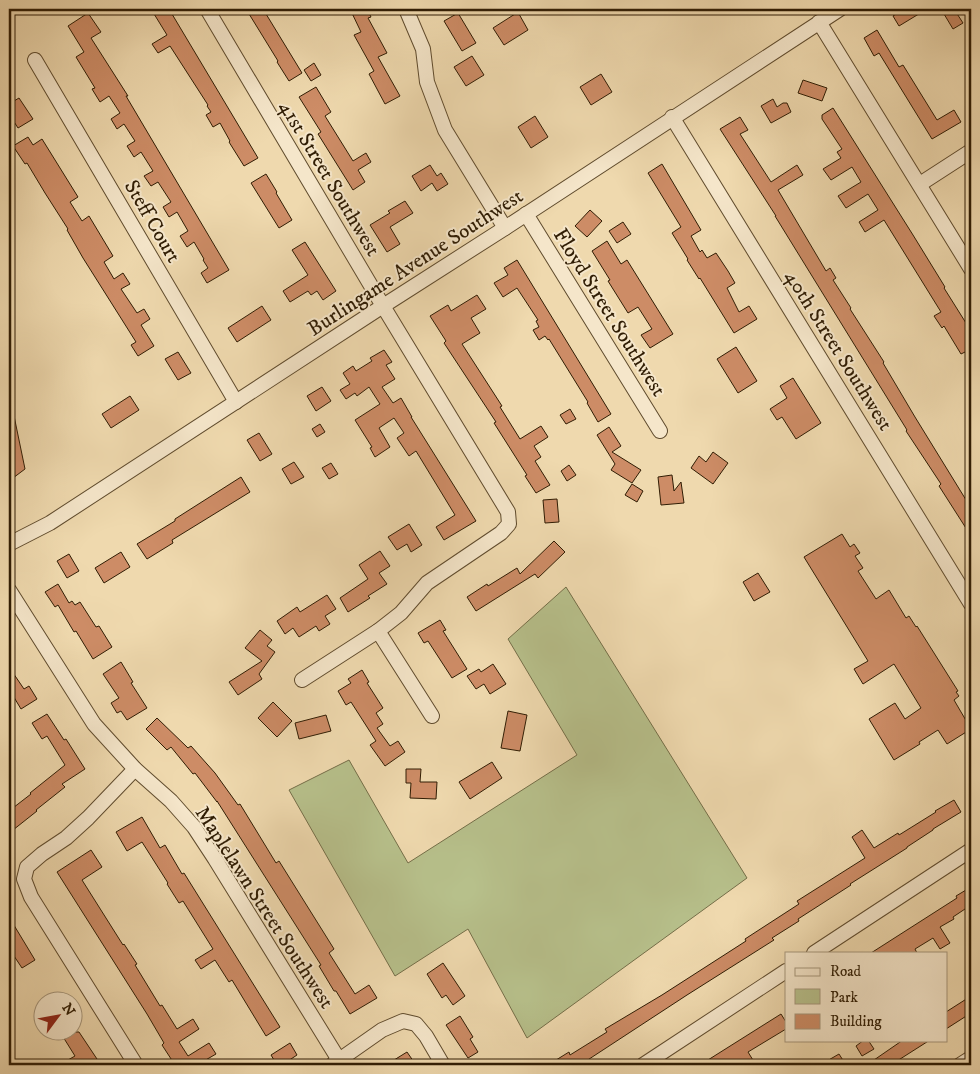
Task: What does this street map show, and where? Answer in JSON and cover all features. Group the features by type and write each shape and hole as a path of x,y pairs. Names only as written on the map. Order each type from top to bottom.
{"street":[{"name":"41st Street Southwest","path":"207,9 508,512 509,524 501,533 427,583 401,613 378,631"},
{"path":"406,9 424,49 427,82 445,130 506,228"},
{"name":"Burlingame Avenue Southwest","path":"9,544 50,523 840,9"},
{"path":"819,22 971,269"},
{"name":"Steff Court","path":"35,60 236,402"},
{"name":"40th Street Southwest","path":"672,118 971,604"},
{"path":"920,184 971,151"},
{"name":"Floyd Street Southwest","path":"526,214 660,431"},
{"name":"Maplelawn Street Southwest","path":"9,590 94,724 134,769 171,801 194,827 215,859 335,1063"},
{"path":"302,680 378,631 432,716"},
{"path":"134,769 88,818 66,838 27,867 24,879 31,897 136,1065"},
{"path":"816,952 971,850"},
{"path":"643,1065 785,972"},
{"path":"335,1063 382,1030 403,1021 416,1024 426,1036 443,1065"},
{"path":"960,1065 971,1058"}],"green space":[{"path":"566,587 747,878 527,1038 468,929 395,976 289,790 349,760 408,863 577,755 508,639"}],"building":[{"path":"151,9 169,9 258,158 244,166 220,123 213,127 206,115 211,112 208,105 170,46 158,53 152,44 167,35"},
{"path":"246,9 263,9 302,73 289,81"},
{"path":"350,9 367,9 371,17 368,18 387,53 378,57 400,96 385,104 369,74 374,71 354,35 361,32"},
{"path":"904,9 927,9 899,26 893,16"},
{"path":"941,9 954,9 963,23 953,29"},
{"path":"88,13 101,32 91,38 128,96 126,96 229,270 207,283 201,273 208,268 194,242 187,247 180,236 188,231 177,212 169,217 163,207 171,202 158,182 151,186 144,176 153,171 141,152 134,157 127,146 135,141 124,124 117,129 111,119 120,113 109,96 100,102 92,89 95,88 76,57 84,52 68,26"},
{"path":"458,13 476,43 462,51 444,21"},
{"path":"515,14 519,14 528,30 504,45 493,28"},
{"path":"877,30 899,67 903,65 937,120 954,110 961,122 932,139 879,53 874,56 864,38"},
{"path":"472,56 484,75 466,86 454,67"},
{"path":"314,63 321,75 311,81 304,70"},
{"path":"601,74 612,92 591,105 580,87"},
{"path":"803,80 827,88 822,101 798,93"},
{"path":"316,87 331,112 325,116 353,161 366,153 371,162 358,170 365,182 353,190 318,134 321,132 299,97"},
{"path":"19,98 33,119 18,128 9,114 9,104"},
{"path":"773,99 777,107 787,103 791,112 771,123 761,106"},
{"path":"833,108 971,331 971,362 965,352 961,354 944,326 942,328 934,316 941,312 884,220 865,232 859,222 878,210 868,194 846,208 838,196 861,182 852,167 831,180 823,169 841,158 837,152 842,149 822,119 822,115"},
{"path":"535,116 548,137 531,148 518,127"},
{"path":"740,117 748,130 740,134 771,182 797,165 803,175 778,190 826,271 830,268 836,278 833,280 850,309 884,362 915,417 971,508 971,536 776,216 720,129"},
{"path":"28,137 33,145 42,139 78,197 70,202 82,221 89,216 113,256 104,262 114,279 123,273 130,284 121,289 137,313 144,309 150,319 141,325 154,346 138,356 131,345 136,342 83,258 68,229 27,163 25,164 13,146"},
{"path":"662,164 701,230 691,236 700,252 702,250 707,258 716,253 735,283 727,288 739,312 749,306 757,319 734,333 672,233 681,227 648,173"},
{"path":"430,165 437,176 441,173 448,184 437,191 432,183 421,191 412,176"},
{"path":"266,174 292,220 279,228 251,183"},
{"path":"405,201 413,213 390,227 400,244 387,252 370,225"},
{"path":"590,210 602,221 587,237 575,226"},
{"path":"623,222 631,234 617,243 609,231"},
{"path":"607,241 621,264 627,260 673,334 650,348 641,335 652,329 638,307 628,313 592,251"},
{"path":"305,242 336,291 323,300 317,291 311,295 308,291 290,302 283,291 308,275 292,250"},
{"path":"517,260 611,414 598,422 588,402 549,339 545,336 539,340 533,330 539,327 536,321 538,320 517,288 503,297 494,283 508,275 504,268"},
{"path":"477,295 486,309 471,318 480,333 462,344 502,406 500,407 520,439 541,426 548,437 534,446 541,457 535,461 550,485 536,493 525,476 527,475 494,423 496,422 444,343 446,341 430,316 448,305 451,311"},
{"path":"262,306 271,320 237,342 228,328"},
{"path":"736,347 757,381 738,393 717,359"},
{"path":"384,350 392,362 386,365 395,379 382,387 393,403 401,398 476,521 444,540 436,527 455,515 416,451 409,456 397,438 404,433 394,418 379,428 390,447 375,457 370,448 372,447 355,420 380,404 369,387 357,396 355,393 346,399 340,390 350,384 343,373 353,366 356,371 372,361 370,358"},
{"path":"178,352 191,373 178,380 165,359"},
{"path":"793,378 821,423 796,439 782,417 777,420 770,409 787,398 780,386"},
{"path":"322,387 331,401 316,411 307,396"},
{"path":"130,396 139,410 111,428 102,414"},
{"path":"570,409 576,419 566,424 560,415"},
{"path":"13,411 25,469 9,481 9,412"},
{"path":"320,424 325,432 317,437 312,429"},
{"path":"609,427 621,446 612,452 641,470 632,483 611,470 615,464 597,435"},
{"path":"259,433 272,454 260,461 247,440"},
{"path":"713,452 728,463 713,484 691,468 699,456 706,462"},
{"path":"294,462 304,477 291,484 282,469"},
{"path":"331,463 338,474 329,479 322,468"},
{"path":"569,465 576,475 567,481 561,471"},
{"path":"672,475 674,491 681,482 684,503 661,505 658,477"},
{"path":"241,477 250,492 172,540 173,543 147,559 137,544"},
{"path":"632,484 643,491 637,502 625,495"},
{"path":"557,499 559,522 545,523 543,500"},
{"path":"409,524 422,545 411,552 407,544 397,550 388,537"},
{"path":"842,534 850,547 854,544 860,553 855,556 863,568 858,571 876,599 889,590 906,618 909,616 917,626 958,691 956,692 959,696 954,700 971,729 947,744 938,730 894,760 869,719 895,703 905,719 921,708 894,664 863,684 854,669 868,661 804,557"},
{"path":"554,541 565,552 538,578 535,574 476,611 467,597 517,568 520,574"},
{"path":"380,551 390,566 379,573 387,584 348,612 340,598 368,579 359,565"},
{"path":"121,552 130,567 104,583 95,568"},
{"path":"69,554 79,571 67,578 57,561"},
{"path":"758,573 770,592 754,601 743,582"},
{"path":"58,584 69,603 72,601 75,605 80,602 96,627 99,626 112,647 93,659 58,605 55,607 45,592"},
{"path":"327,595 336,609 325,616 330,624 319,631 316,626 299,637 293,628 285,634 277,621 297,607 300,612"},
{"path":"440,620 446,630 443,631 467,669 452,678 428,641 424,643 418,633"},
{"path":"260,630 272,640 267,646 275,652 259,674 262,679 238,695 229,682 262,661 245,648"},
{"path":"121,662 133,682 131,683 147,708 127,720 121,711 117,713 111,703 119,698 103,674"},
{"path":"493,664 506,684 490,694 484,684 476,689 467,676 479,669 481,672"},
{"path":"9,667 24,689 29,686 37,699 21,709 9,689"},
{"path":"362,670 369,682 367,683 383,708 376,713 383,724 377,728 390,746 398,741 405,752 385,766 370,745 376,741 351,702 346,705 338,691 351,683 348,679"},
{"path":"273,702 292,721 277,737 258,718"},
{"path":"508,711 527,715 520,751 501,748"},
{"path":"47,714 85,769 62,784 65,787 13,830 9,824 9,811 65,765 47,736 42,739 32,723"},
{"path":"326,715 331,731 299,739 295,723"},
{"path":"157,718 188,748 191,746 215,773 238,805 240,804 276,863 279,861 334,949 329,953 355,994 369,985 377,998 350,1014 217,801 171,747 167,750 146,729"},
{"path":"492,762 502,778 470,799 459,782"},
{"path":"406,769 421,769 420,782 437,782 436,799 410,798 411,783 406,783"},
{"path":"954,800 961,812 798,919 799,921 772,938 774,940 580,1065 548,1065 569,1052 570,1055 607,1032 605,1029 746,941 745,939 799,904 797,901 865,858 852,837 862,830 874,848 898,833 899,835"},
{"path":"142,817 160,848 165,845 182,874 184,873 280,1027 266,1036 232,980 229,982 215,960 201,969 195,960 213,949 183,901 179,903 142,842 127,851 116,832"},
{"path":"91,850 102,867 82,880 137,964 135,965 160,1006 162,1005 177,1029 193,1019 199,1029 179,1042 188,1056 209,1043 216,1054 197,1065 175,1065 162,1045 164,1043 147,1014 57,872"},
{"path":"971,887 971,905 953,917 954,919 940,927 950,943 940,949 933,938 915,949 916,952 873,952 957,898 956,896"},
{"path":"9,917 35,960 22,968 14,956 9,960"},
{"path":"443,963 465,996 453,1005 446,995 442,998 427,974"},
{"path":"971,996 971,1013 948,1028 948,1011"},
{"path":"781,1014 785,1020 785,1030 748,1052 756,1065 740,1065 737,1060 730,1065 700,1065"},
{"path":"460,1016 473,1037 470,1039 478,1052 468,1058 446,1025"},
{"path":"82,1036 101,1065 59,1065 75,1056 66,1042 82,1042"},
{"path":"861,1042 869,1042 874,1049 862,1056 856,1046"},
{"path":"900,1042 927,1042 897,1061 900,1065 877,1065 874,1060"},
{"path":"290,1043 297,1055 282,1065 277,1065 271,1055"},
{"path":"407,1052 416,1065 386,1065"},
{"path":"839,1054 846,1065 820,1065"}]}
